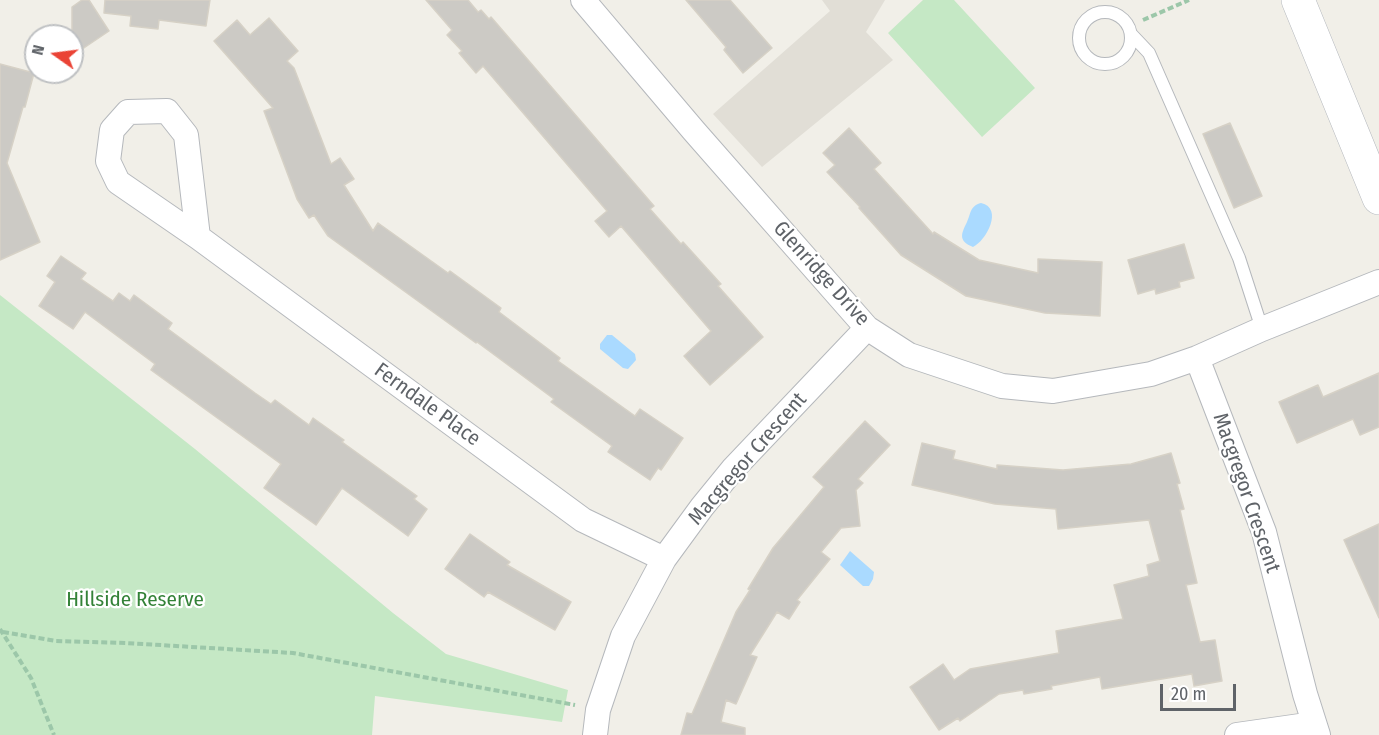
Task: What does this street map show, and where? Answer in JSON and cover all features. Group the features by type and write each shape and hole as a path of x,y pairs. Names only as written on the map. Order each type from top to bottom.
{"main road":[{"path":"1298,0 1379,198"}],"street":[{"name":"Glenridge Drive","path":"583,0 694,131 867,328 909,355 1002,386 1053,391 1151,374 1197,358 1379,282"},
{"name":"Ferndale Place","path":"198,237 186,135 167,111 128,112 112,130 108,161 118,182 198,237 583,520 664,559"},
{"name":"Macgregor Crescent","path":"595,735 598,711 623,636 664,559 732,470 867,328"},
{"name":"Macgregor Crescent","path":"1197,358 1264,532 1316,729"},
{"path":"1237,735 1316,729"}],"lane":[{"path":"1130,30 1131,43 1128,51 1114,63 1105,65 1096,63 1082,52 1078,36 1085,20 1099,12 1108,12 1123,19 1149,53 1239,258 1262,329"}],"path":[{"path":"1130,30 1189,0"},
{"path":"1,631 56,641 293,653 572,704 598,711"},
{"path":"1,631 31,678 54,735"}],"shaded area":[{"path":"822,0 885,0 866,32 893,60 762,167 713,114 830,11"}],"green space":[{"path":"923,0 954,0 1035,88 982,137 888,33"},
{"name":"Hillside Reserve","path":"0,295 195,449 446,654 568,690 562,722 375,696 372,735 0,735"}],"water":[{"path":"981,203 988,206 992,218 987,232 973,247 963,240 962,234 971,210"},
{"path":"607,335 612,335 635,354 636,360 628,369 623,368 600,349 600,344"},
{"path":"850,551 874,572 869,586 863,586 840,565"}],"building":[{"path":"82,0 89,0 109,31 84,48 84,24 72,24 72,7"},
{"path":"105,0 210,0 206,26 159,20 158,29 130,26 131,16 104,13"},
{"path":"426,0 468,0 478,12 481,10 489,19 491,17 654,206 650,209 721,284 718,286 763,337 710,385 684,356 711,331 621,226 609,237 595,221 607,211 483,66 476,73 459,53 462,51 447,35 452,30"},
{"path":"686,0 730,0 772,48 743,73 724,50 726,47"},
{"path":"269,18 298,51 287,61 294,68 331,164 340,158 354,179 344,185 373,231 378,223 448,273 450,271 501,308 499,312 560,358 558,361 635,416 640,409 683,438 661,470 658,468 650,480 608,452 612,446 551,402 554,399 328,236 314,215 309,218 297,199 264,111 273,108 214,41 237,20 250,35"},
{"path":"0,64 24,70 24,84 31,84 7,163 40,242 0,260"},
{"path":"1230,123 1262,196 1234,208 1203,134"},
{"path":"849,128 881,163 874,169 933,234 934,232 979,260 1038,273 1038,259 1102,262 1100,316 1045,313 966,296 901,255 827,172 835,165 823,153"},
{"path":"1184,244 1194,278 1179,282 1180,287 1156,294 1155,289 1138,294 1128,260"},
{"path":"61,256 86,273 81,279 113,301 119,293 130,301 134,295 172,323 168,329 255,393 271,404 275,400 309,425 313,418 344,440 342,442 417,496 414,499 427,509 408,536 342,488 316,525 264,488 281,464 151,370 155,364 85,312 73,329 39,306 55,282 47,276"},
{"path":"1379,373 1379,427 1360,435 1353,419 1297,443 1279,402 1318,385 1323,397"},
{"path":"865,421 890,445 858,479 863,483 856,490 860,526 841,528 821,552 830,559 797,600 800,602 789,619 777,612 750,655 757,657 736,704 726,700 721,722 745,728 745,735 681,735 687,713 692,714 736,612 750,590 748,589 773,548 824,487 813,477"},
{"path":"922,443 955,451 953,459 997,469 997,465 1063,470 1131,464 1171,453 1180,483 1177,484 1184,509 1180,510 1197,583 1186,585 1200,642 1215,640 1222,681 1194,686 1192,674 1102,689 1100,677 1051,686 1052,689 1024,694 1023,690 999,694 960,721 958,718 939,730 910,687 943,664 954,680 970,669 1059,653 1056,631 1123,619 1114,585 1149,576 1147,565 1160,561 1149,520 1058,529 1056,509 995,504 912,485"},
{"path":"1379,524 1379,618 1344,540"},
{"path":"470,534 510,562 507,565 571,602 555,630 488,592 484,597 445,569"}]}
